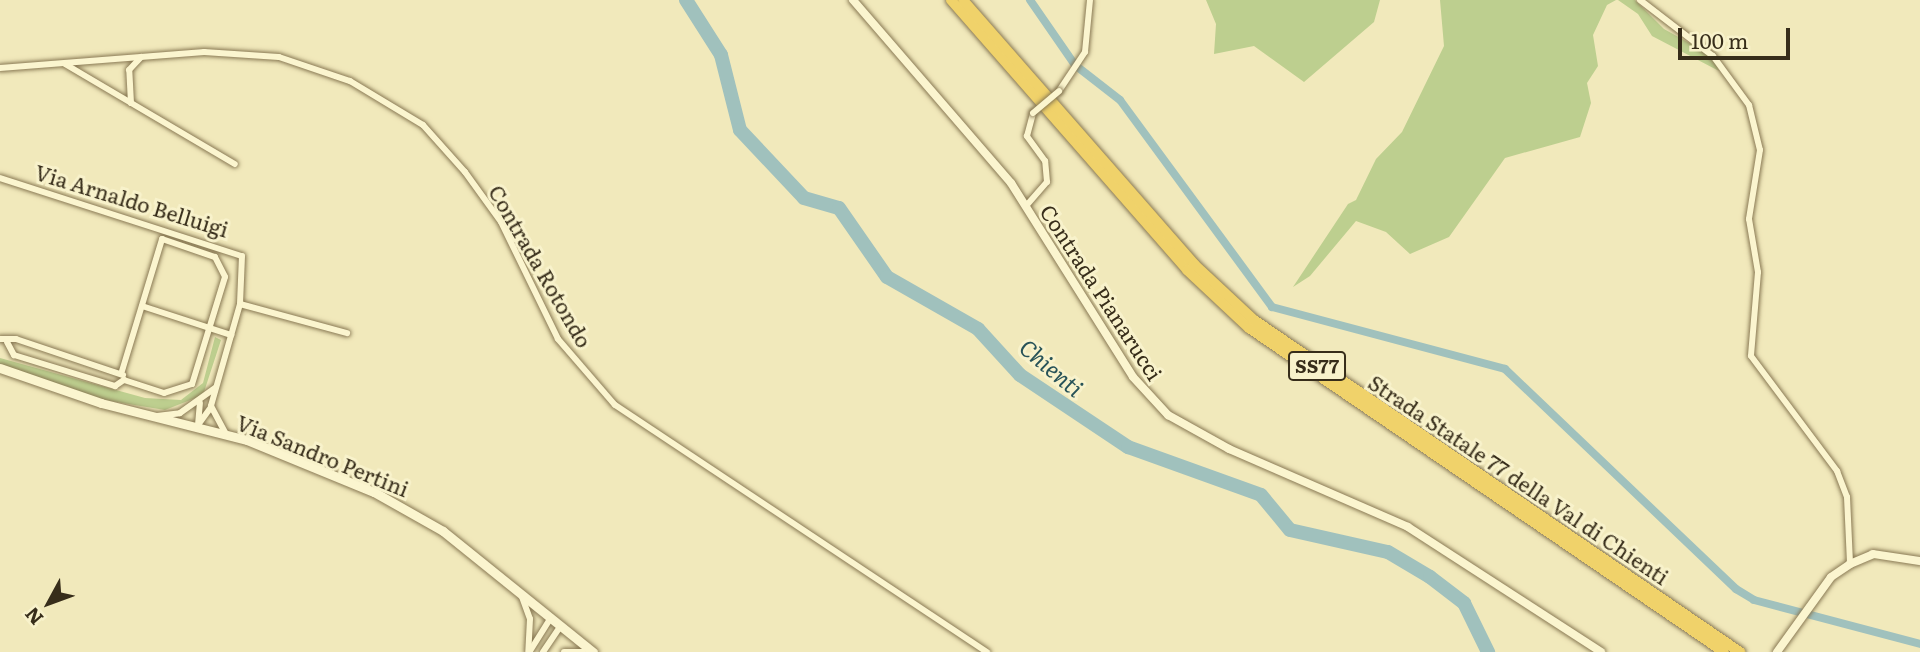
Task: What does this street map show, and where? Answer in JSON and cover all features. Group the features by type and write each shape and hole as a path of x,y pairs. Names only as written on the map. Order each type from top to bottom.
{"highway":[{"name":"Strada Statale 77 della Val di Chienti","path":"951,0 1188,270 1249,328 1724,652"},
{"name":"Strada Statale 77 della Val di Chienti","path":"963,0 1194,264 1254,320 1740,652"}],"main road":[{"name":"Via Sandro Pertini","path":"0,368 157,416 226,433 410,510 514,587 593,652"}],"street":[{"name":"Contrada Pianarucci","path":"853,0 1026,206 1133,377 1168,415 1228,449 1408,527 1601,652"},
{"path":"1026,206 1047,173 1027,136 1033,113 1059,91 1080,62 1090,0"},
{"path":"1640,0 1713,56 1749,105 1760,150 1749,211 1758,272 1751,356 1837,471 1847,498 1850,564"},
{"name":"Contrada Rotondo","path":"0,68 204,52 279,57 351,81 423,125 501,222 558,339 615,405 987,652"},
{"path":"131,103 129,70 142,57"},
{"path":"63,63 235,164"},
{"name":"Via Arnaldo Belluigi","path":"0,178 237,251 246,274 240,304 211,406 198,425"},
{"path":"4,340 13,355 116,386 124,380 183,391 192,384 207,328 225,277 223,264 162,239 122,371 124,380"},
{"path":"240,304 347,333"},
{"path":"142,306 231,335"},
{"path":"4,340 122,371"},
{"name":"Via Arnaldo Belluigi","path":"157,416 200,403 216,387"},
{"path":"198,425 200,403"},
{"path":"211,406 226,433"},
{"path":"1777,652 1811,603 1850,564 1874,554 1920,561"},
{"path":"514,587 530,619 529,652"},
{"path":"529,652 551,617"},
{"path":"543,652 561,625"},
{"path":"564,652 583,652"}],"green space":[{"path":"1206,0 1380,0 1374,22 1304,82 1254,46 1214,54 1216,24"},
{"path":"1440,0 1616,0 1607,5 1593,35 1598,66 1587,83 1591,103 1580,137 1505,158 1449,237 1410,254 1386,232 1356,221 1310,276 1293,287 1348,204 1356,200 1376,159 1402,132 1444,46"},
{"path":"1618,0 1635,0 1664,29 1711,55 1719,71 1652,36 1638,14"},
{"path":"215,337 221,340 203,395 165,410 98,399 0,365 0,358 145,398 181,400 203,383"}],"waterway":[{"name":"Chienti","path":"686,0 721,55 740,130 804,198 839,208 887,277 978,329 1020,375 1128,447 1261,495 1290,530 1388,552 1430,577 1464,603 1488,652"},
{"path":"1030,0 1075,65 1120,100 1272,307 1505,369 1736,589 1754,600 1920,644"}]}
